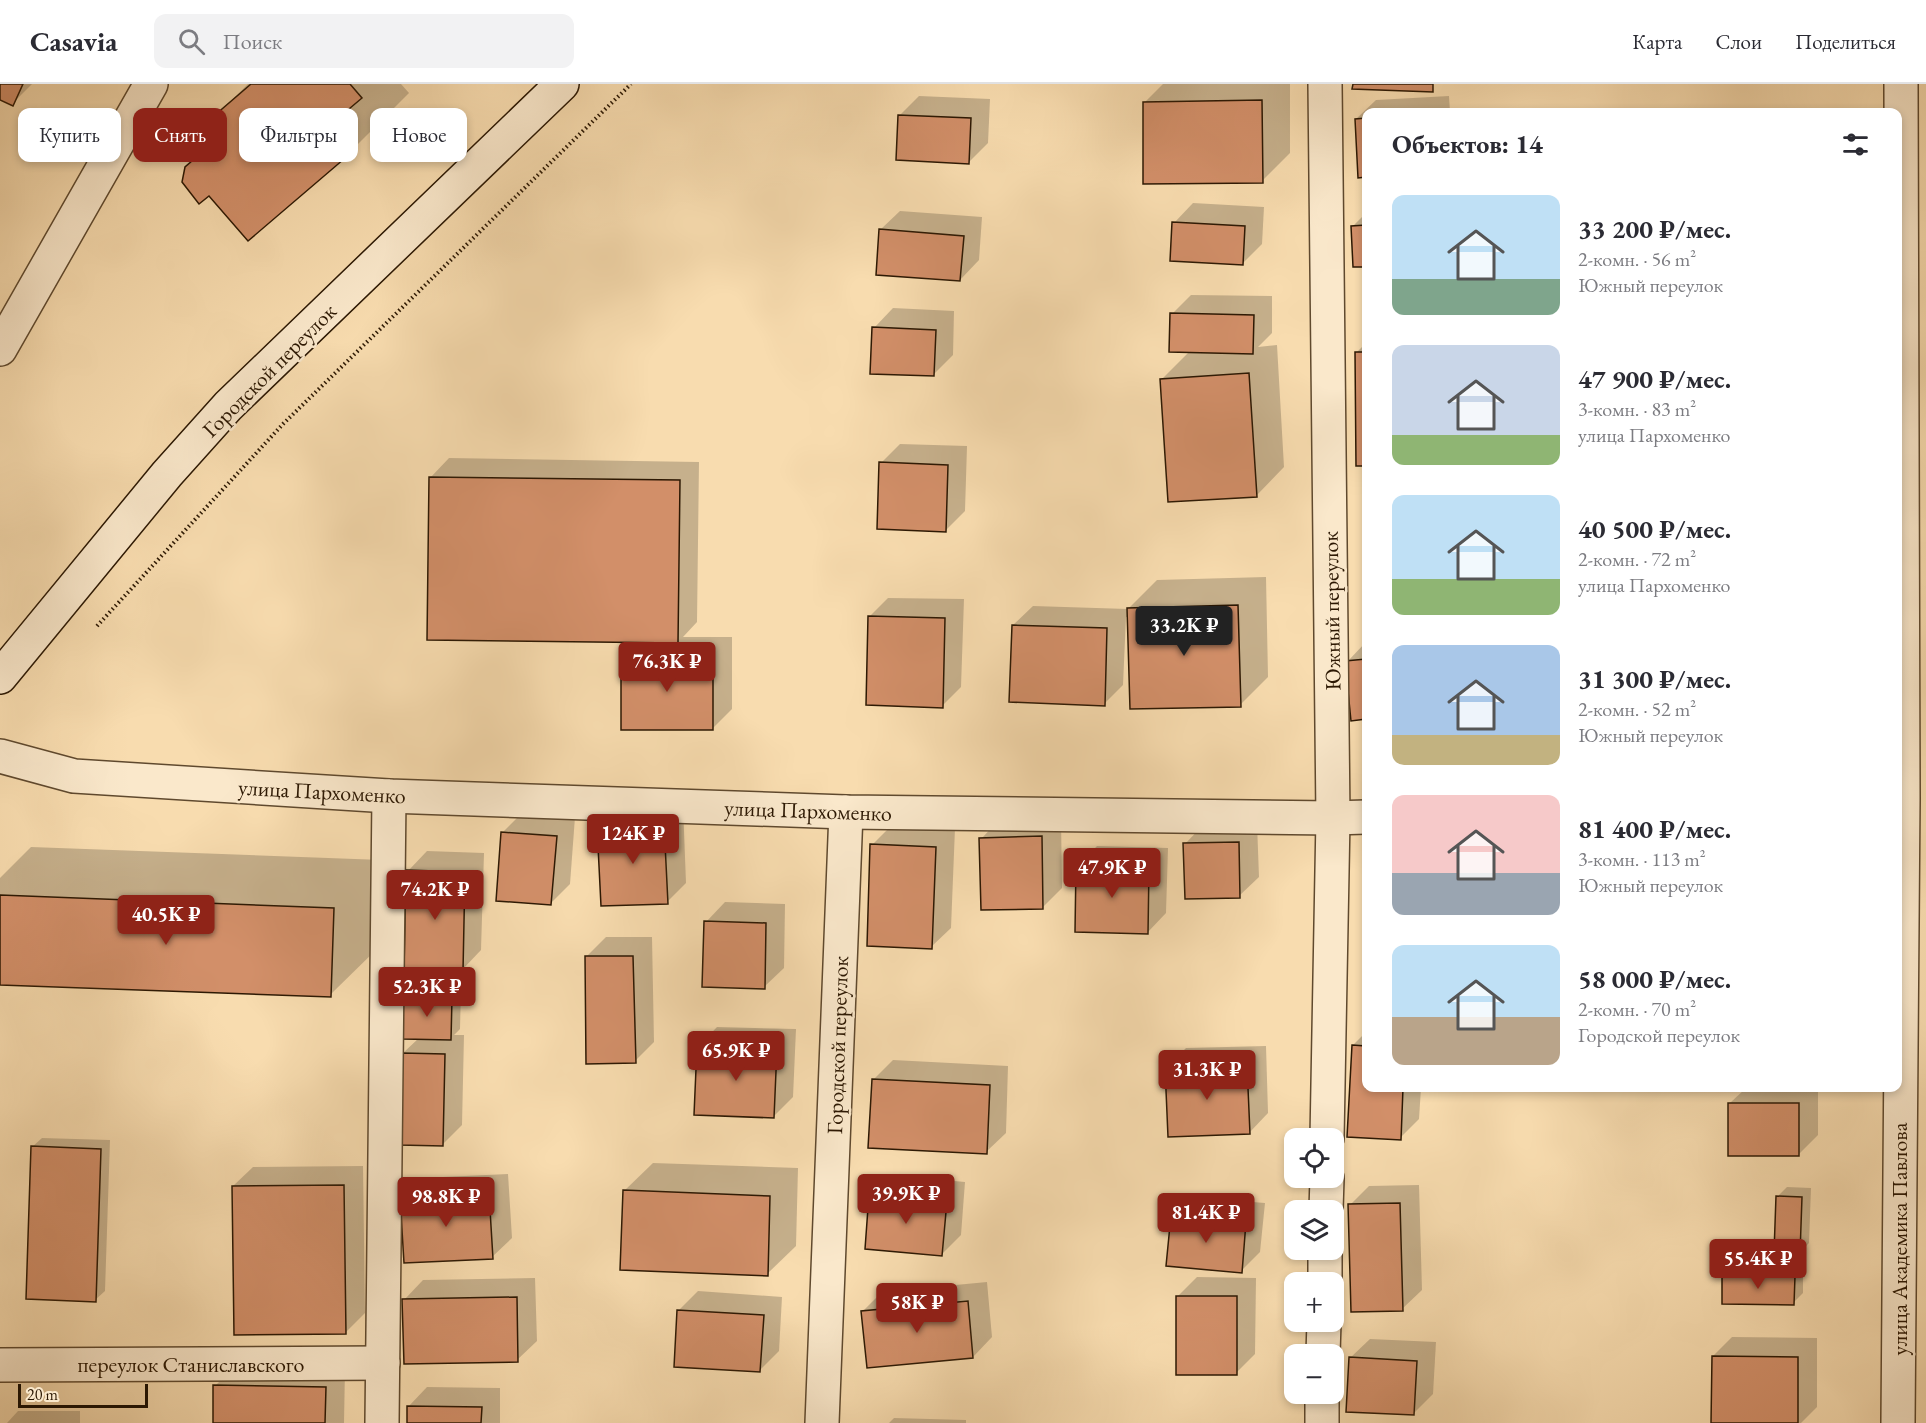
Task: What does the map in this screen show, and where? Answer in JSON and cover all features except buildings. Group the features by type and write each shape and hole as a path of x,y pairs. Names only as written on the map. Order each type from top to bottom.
{"street":[{"path":"0,349 151,84"},
{"name":"Городской переулок","path":"0,677 167,474 228,406 562,84"},
{"name":"Южный переулок","path":"1325,84 1333,818 1327,1128"},
{"name":"улица Академика Павлова","path":"1898,1423 1909,798 1902,84"},
{"name":"улица Пархоменко","path":"0,756 74,776 389,796 846,812 1362,817"},
{"path":"382,1423 389,796"},
{"name":"Городской переулок","path":"822,1423 846,812"},
{"name":"переулок Станиславского","path":"0,1365 383,1363"},
{"path":"1322,1404 1322,1423"}],"path":[{"path":"94,630 283,424 632,84"}]}
